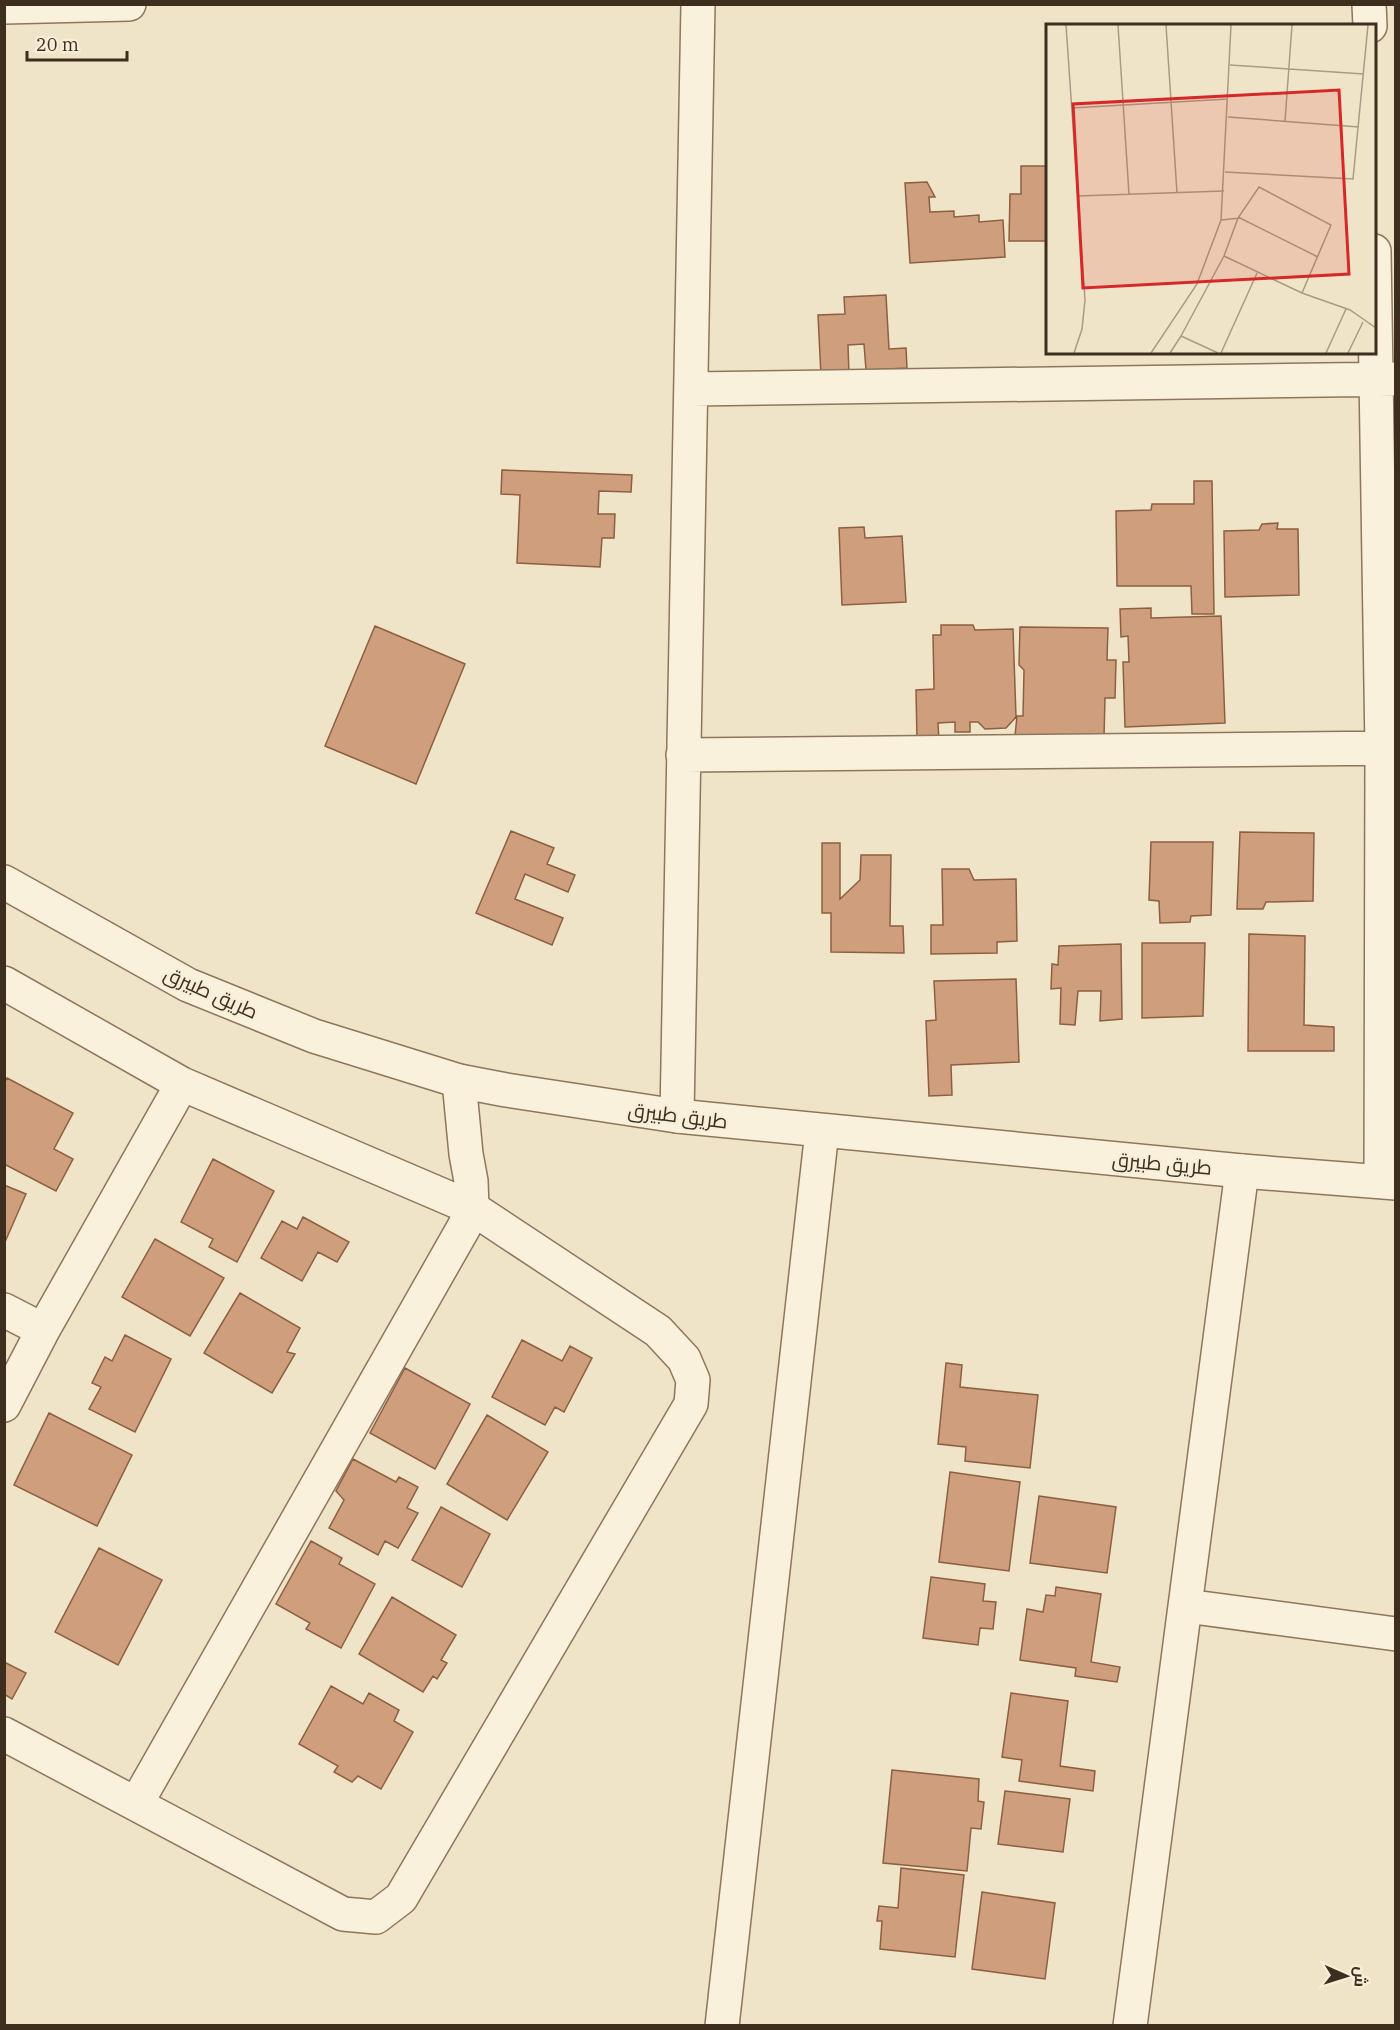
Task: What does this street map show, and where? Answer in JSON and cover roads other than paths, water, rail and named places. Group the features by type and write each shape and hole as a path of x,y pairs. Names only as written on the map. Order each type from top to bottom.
{"street":[{"path":"4,7 129,4"},
{"path":"677,1116 698,4"},
{"path":"1369,4 1370,24"},
{"path":"1376,272 1386,379 1389,749 1388,1182"},
{"path":"691,388 1386,379"},
{"path":"683,755 1389,749"},
{"name":"طريق طبيرق","path":"4,882 188,985 314,1036 459,1081 677,1116 1242,1171 1388,1182"},
{"path":"4,983 182,1084 472,1209 658,1331 684,1359 693,1380 691,1404 401,1898 376,1917 344,1914 4,1734"},
{"path":"136,1804 464,1227 472,1209 471,1181 459,1081"},
{"path":"4,1405 43,1330 182,1084"},
{"path":"722,2025 822,1131"},
{"path":"1130,2025 1242,1171"},
{"path":"4,1310 43,1330"},
{"path":"1186,1606 1395,1634"}]}
